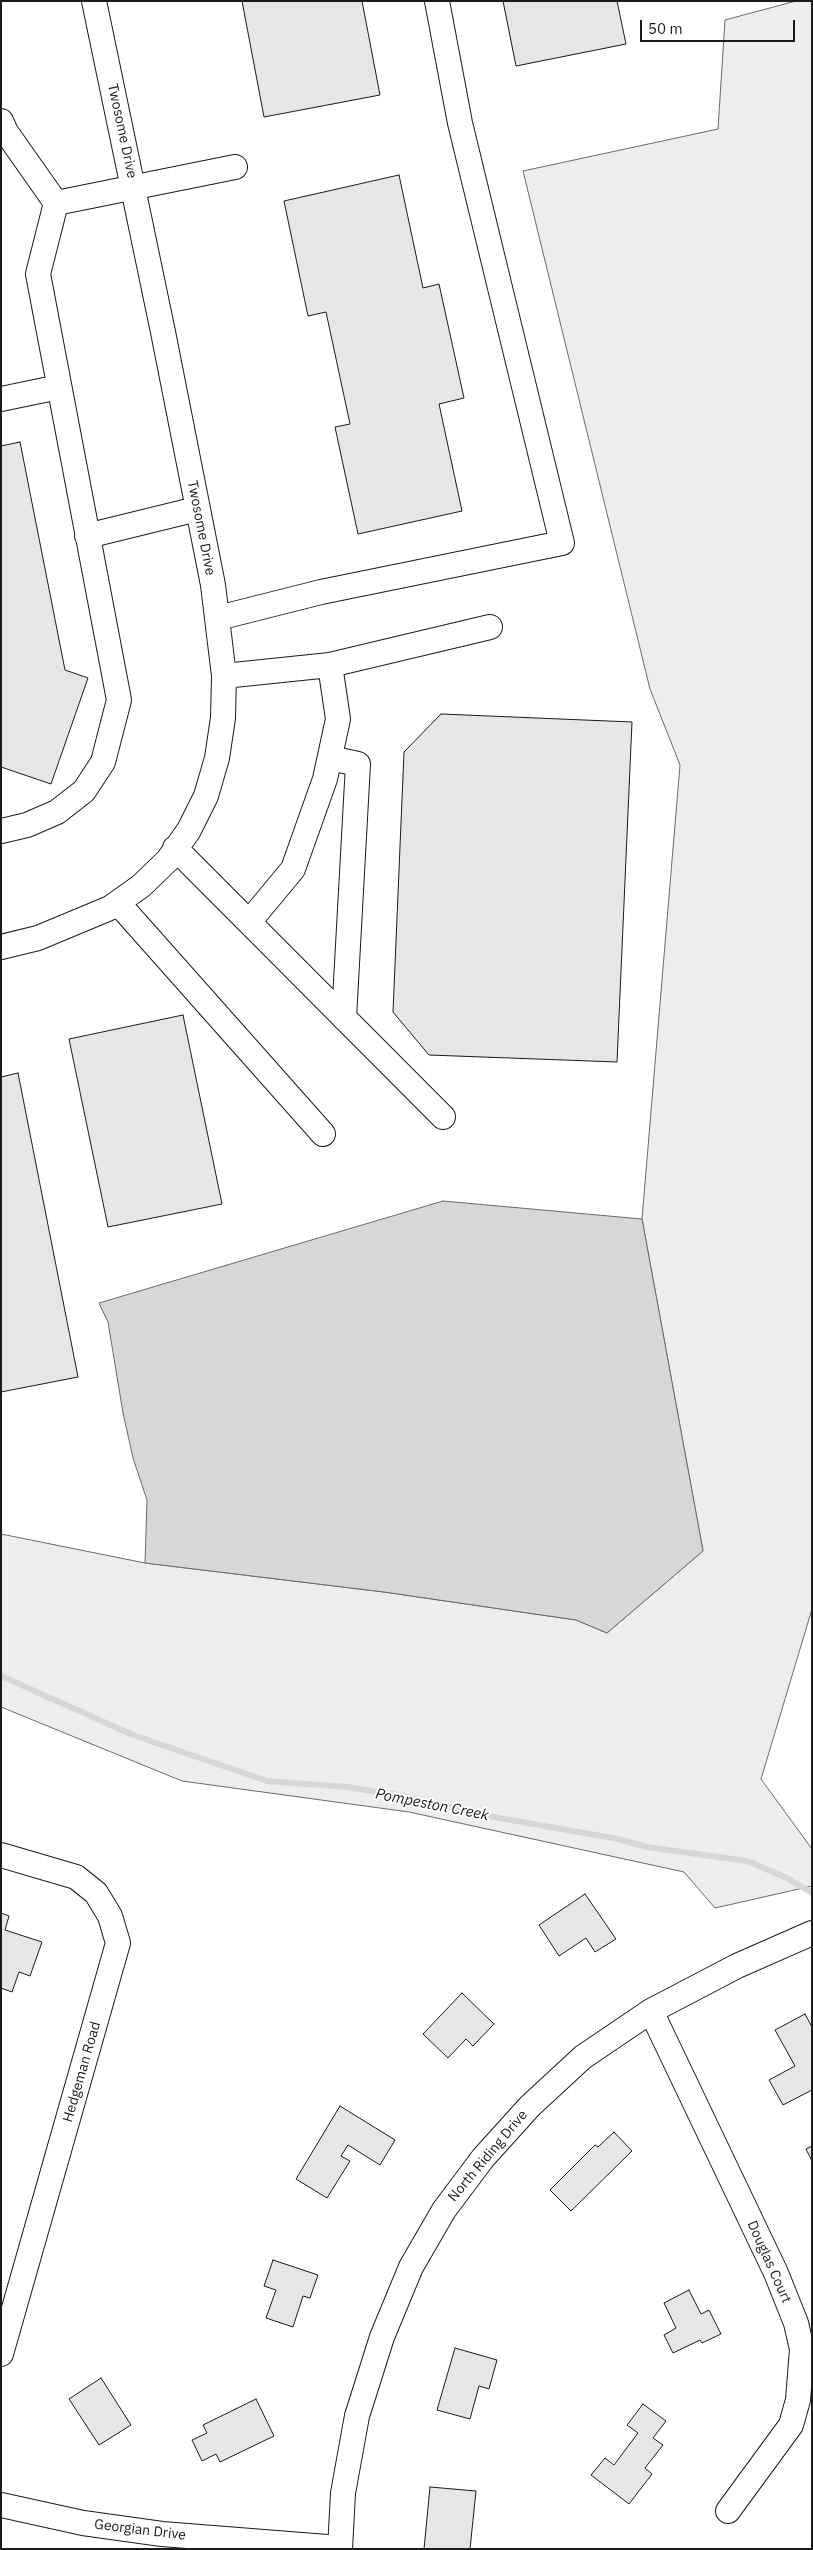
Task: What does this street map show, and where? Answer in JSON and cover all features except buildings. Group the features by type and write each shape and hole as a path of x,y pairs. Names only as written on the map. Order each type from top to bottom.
{"street":[{"name":"Twosome Drive","path":"1,946 38,938 75,924 118,903 141,886 176,848 189,830 206,796 217,758 223,718 224,676 218,618 134,188 94,1"},
{"path":"218,618 321,592 562,543 460,123 436,1"},
{"path":"1,122 56,203 38,274 118,700 103,762 84,791 58,812 27,824 1,831"},
{"path":"56,203 235,168"},
{"path":"1,399 59,388"},
{"path":"87,536 197,510"},
{"path":"224,676 330,665 490,627"},
{"path":"249,922 292,869 326,779 338,719 330,665"},
{"path":"330,758 358,764 344,1018"},
{"path":"176,848 443,1117"},
{"path":"118,903 323,1134"},
{"name":"Hedgeman Road","path":"1,1855 76,1877 96,1893 110,1916 118,1944 1,2354"},
{"name":"North Riding Drive","path":"340,2548 343,2493 357,2416 382,2337 408,2276 444,2210 483,2158 530,2106 583,2057 651,2011 737,1966 812,1933"},
{"name":"Douglas Court","path":"651,2011 776,2274 796,2323 802,2349 798,2400 791,2425 728,2511"},
{"name":"Georgian Drive","path":"1,2505 83,2523 132,2530 340,2548"}],"shaded area":[{"path":"796,1 812,1 812,1609 761,1779 812,1849 812,1886 715,1908 684,1872 409,1812 182,1781 1,1707 1,1534 145,1563 384,1592 576,1620 607,1633 703,1551 642,1219 680,765 650,689 523,171 718,129 725,20"},
{"path":"443,1201 642,1219 703,1551 607,1633 576,1620 384,1592 145,1563 147,1500 133,1458 123,1413 108,1322 99,1303"}],"waterway":[{"name":"Pompeston Creek","path":"1,1676 133,1735 267,1781 347,1787 398,1795 488,1816 618,1839 647,1847 747,1861 787,1878 812,1893"}]}
